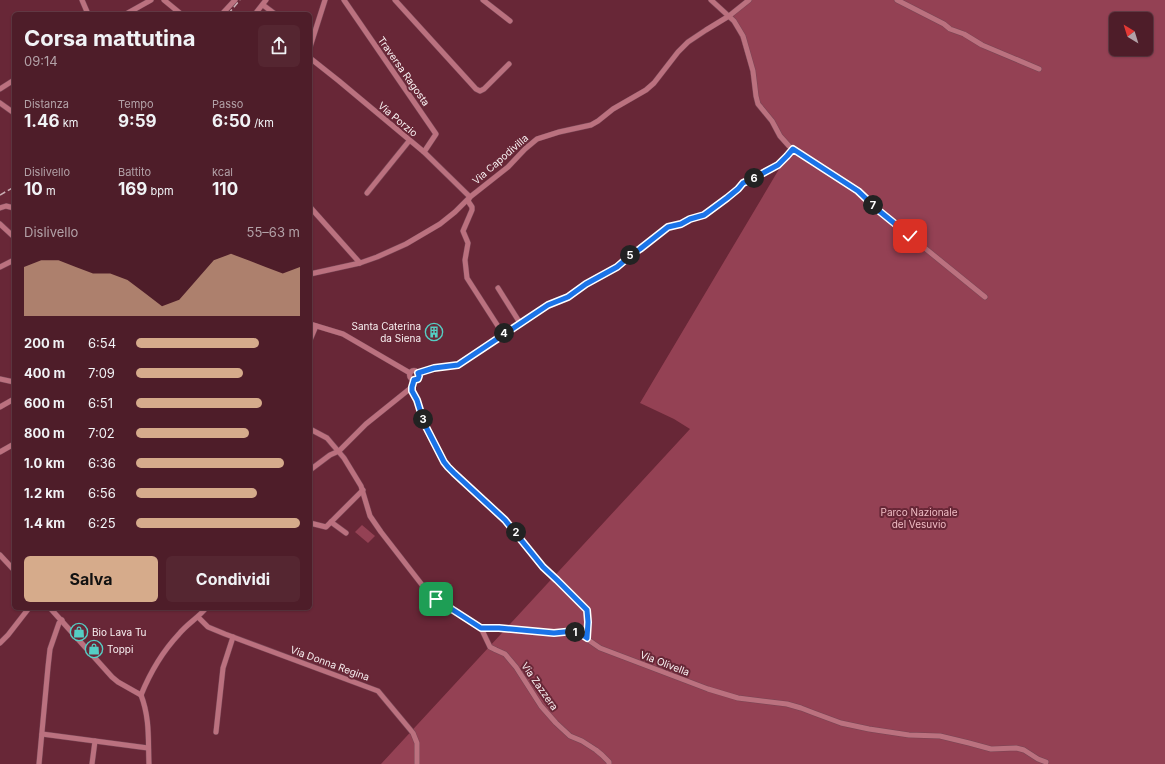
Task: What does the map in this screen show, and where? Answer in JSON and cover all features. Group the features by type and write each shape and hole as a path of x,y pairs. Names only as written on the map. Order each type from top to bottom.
{"street":[{"path":"82,0 87,12"},
{"path":"129,12 150,0"},
{"path":"164,0 179,12"},
{"path":"224,12 235,0"},
{"path":"257,12 266,0"},
{"path":"312,37 325,0"},
{"name":"Traversa Ragosta","path":"344,0 436,134 424,152"},
{"path":"395,0 476,89 480,91 484,89 509,64"},
{"path":"483,0 510,21"},
{"path":"711,0 734,21 743,36 753,71 758,104 772,121 780,136 793,149 858,191 878,210 985,298"},
{"name":"Via Capodivilla","path":"312,274 360,263 377,257 428,232 455,212 470,197 508,167 525,148 537,139 559,132 591,125 613,109 646,90 654,83 678,52 688,42 729,16 749,0"},
{"path":"897,0 964,34 982,45 1039,69"},
{"path":"263,5 272,12"},
{"name":"Via Porzio","path":"312,60 424,152 470,197"},
{"path":"0,89 12,81"},
{"path":"0,103 12,112"},
{"path":"367,193 409,140"},
{"path":"312,325 343,334 410,373 412,371 418,373 434,368 458,365 548,305 568,297 586,284 617,267 626,258 668,227 681,224 690,219 704,215 733,193 743,183 778,165 793,149"},
{"path":"470,197 468,202 472,207 472,210 464,231 468,243 465,260 467,278 503,334"},
{"path":"0,208 6,206 12,208"},
{"path":"312,209 360,263"},
{"path":"0,224 12,235"},
{"path":"0,267 12,261"},
{"path":"498,288 520,323"},
{"path":"312,335 316,326"},
{"path":"410,373 410,378 414,380"},
{"path":"418,373 418,379 414,380 412,387 424,423 439,453 448,467 505,520 543,567 587,610 587,638"},
{"path":"0,379 12,382"},
{"path":"312,468 330,455 339,451 366,424 412,387"},
{"path":"0,407 12,400"},
{"path":"312,430 327,438 339,451 361,486 370,516 426,590 436,599 481,628"},
{"path":"0,452 12,445"},
{"path":"312,524 326,528 362,490"},
{"path":"331,522 346,534"},
{"path":"0,555 12,568"},
{"path":"0,643 27,610"},
{"path":"52,610 112,677 141,695"},
{"path":"149,764 148,722 141,695 147,680 170,644 185,627 204,610"},
{"name":"Via Donna Regina","path":"198,617 208,626 233,637 378,691 413,733 417,743 417,764"},
{"path":"39,764 50,649 59,623 62,620"},
{"name":"Via Olivella","path":"481,628 499,628 554,633 574,631 581,634 600,648 708,689 738,698 787,704 841,723 910,735 940,736 991,749 1016,748 1024,750 1046,762"},
{"name":"Via Zazzera","path":"481,628 490,647 505,654 516,667 541,706 556,723 570,736 582,741 602,755 609,762 609,764"},
{"path":"216,732 223,668 233,637"},
{"path":"42,734 148,748"},
{"path":"92,764 95,742"}],"green space":[{"name":"Parco Nazionale del Vesuvio","path":"746,0 1165,0 1165,764 381,764 690,429 674,419 640,403 788,154 789,149 783,143 755,95 749,66 741,39 729,13"},
{"path":"362,525 375,536 368,543 355,532"}],"railway":[{"path":"230,12 240,0"},
{"path":"0,195 12,188"}],"place":[{"name":"Santa Caterina da Siena","path":"434,332"},
{"name":"Bio Lava Tu","path":"79,632"},
{"name":"Toppi","path":"94,649"}],"route":[{"path":"436,599 481,628 499,628 554,633 574,631 587,638 587,610 543,567 505,520 444,462 424,423 417,400 412,391 414,380 418,379 418,373 434,368 458,365 548,305 568,297 586,284 617,267 622,261 668,227 681,224 690,219 704,215 738,189 743,183 778,165 793,149 858,191 878,210 910,236"}]}
